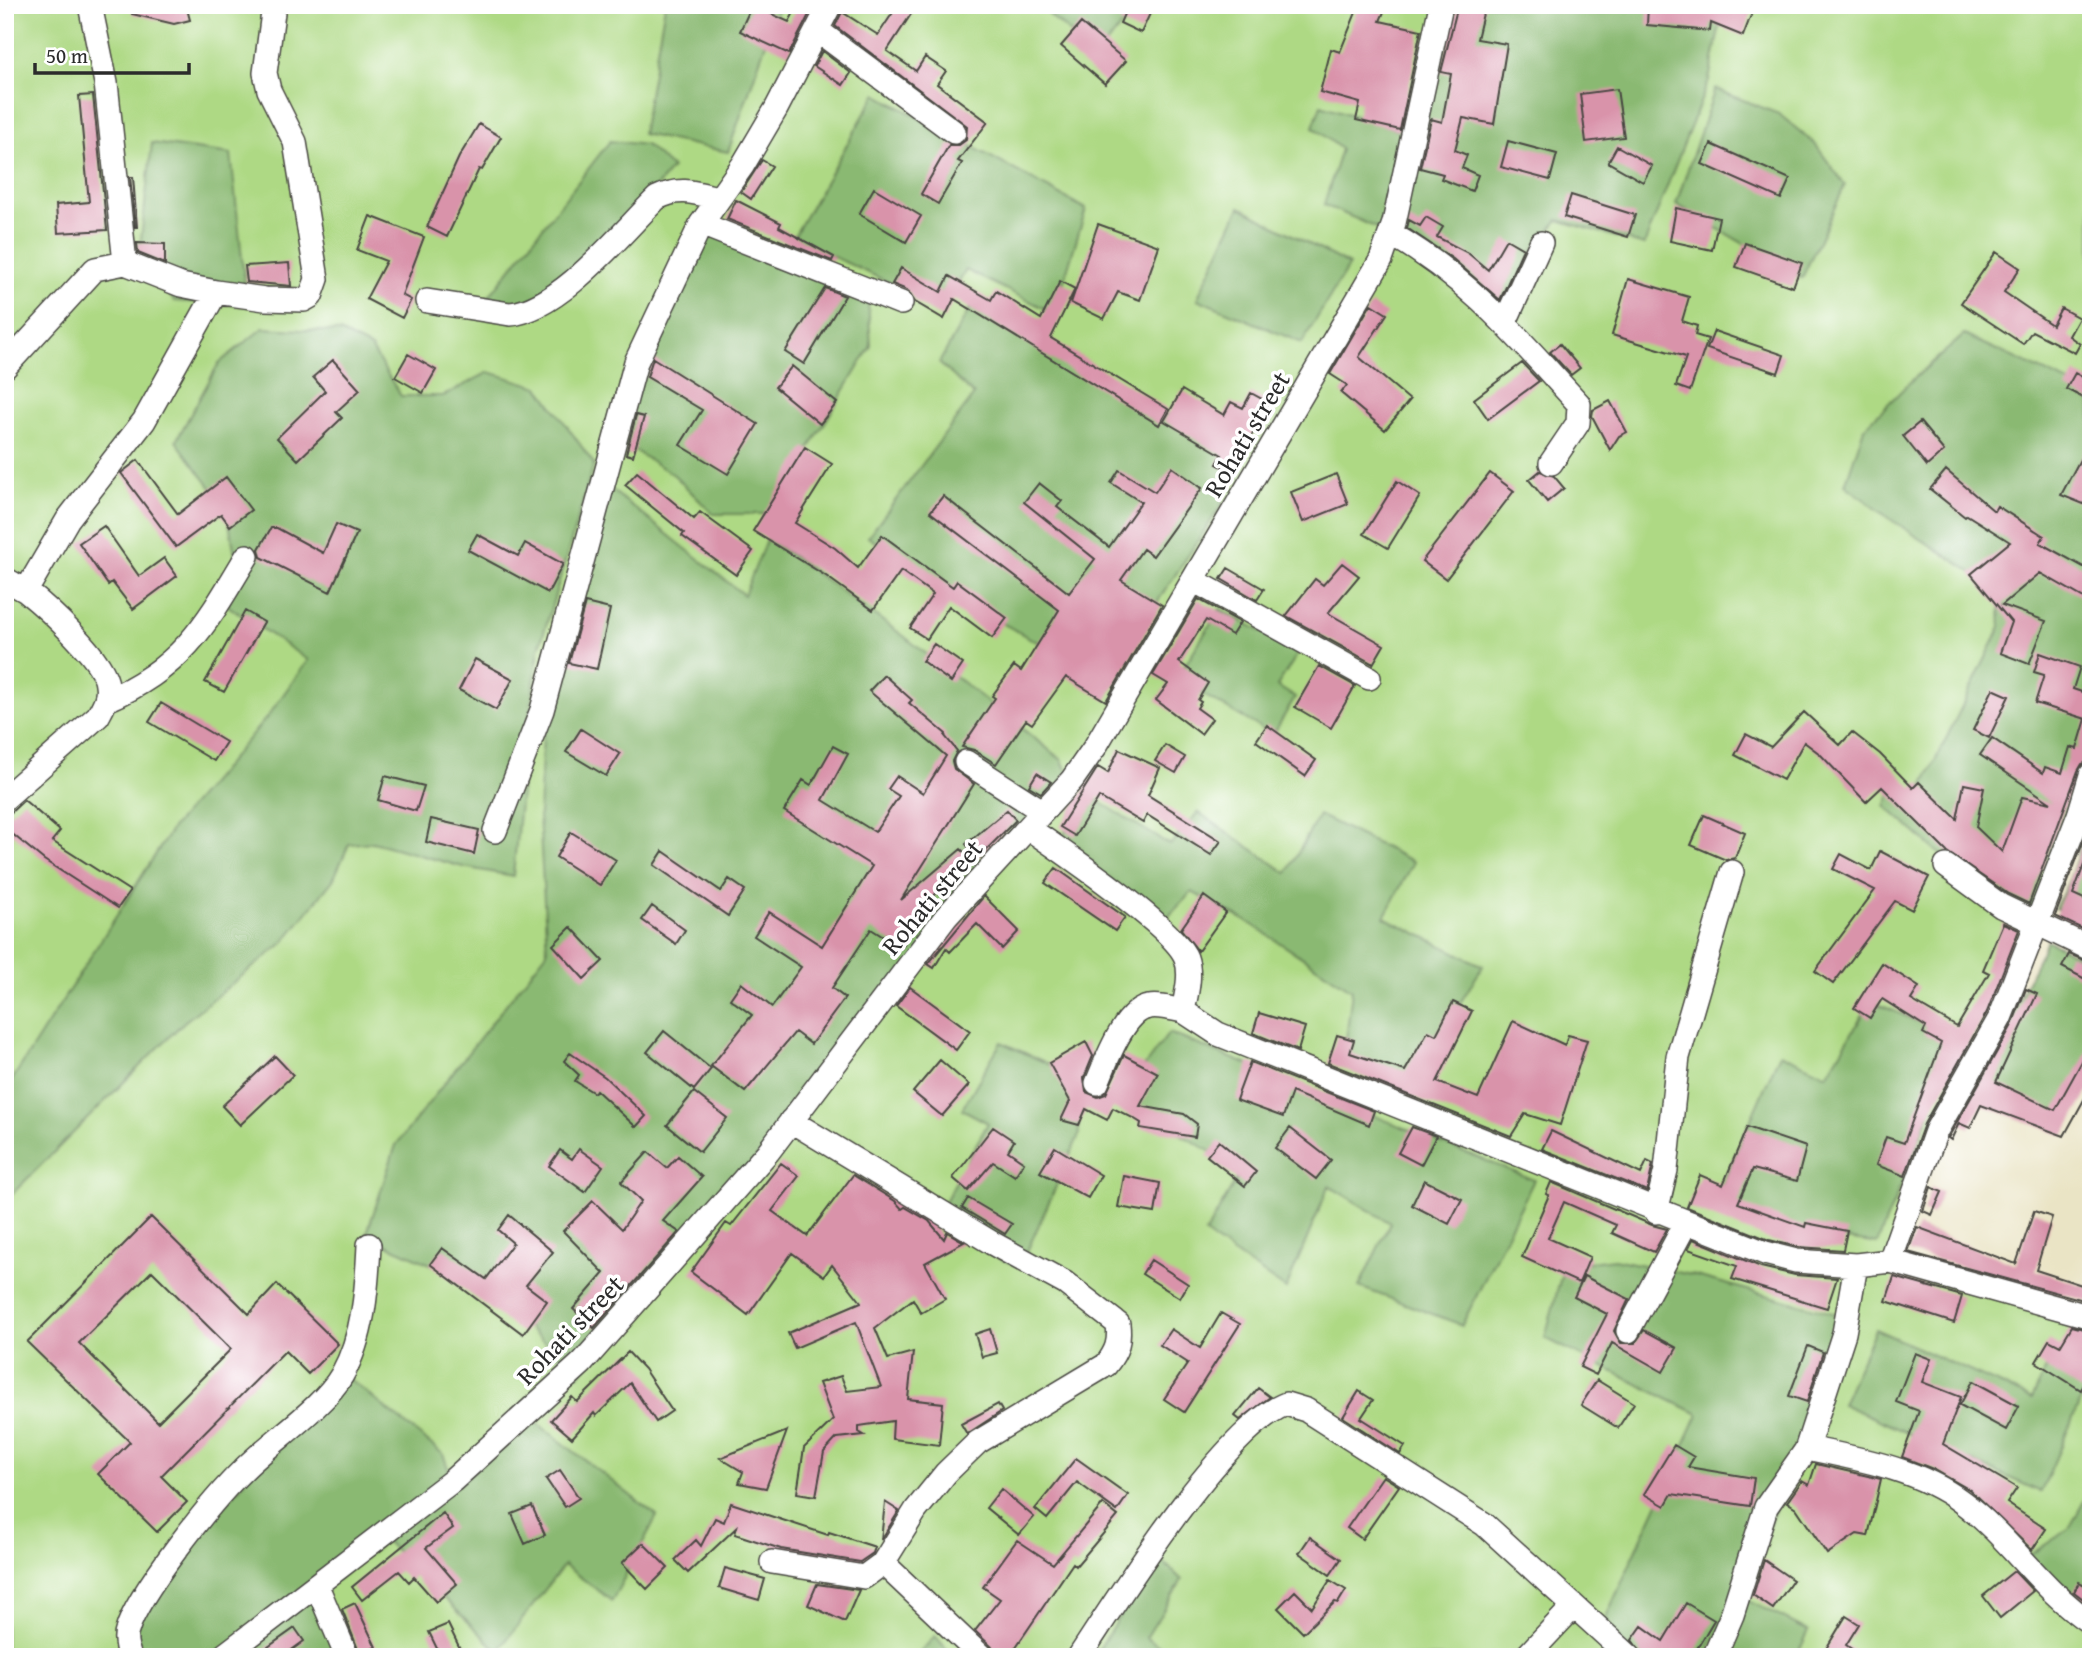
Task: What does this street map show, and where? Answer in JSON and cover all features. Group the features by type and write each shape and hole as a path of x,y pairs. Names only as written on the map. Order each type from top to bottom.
{"street":[{"path":"90,5 106,83 125,263"},
{"path":"5,368 95,269 125,263 181,285 216,292 265,299 304,300 311,296 317,279 295,142 269,90 265,74 274,5"},
{"path":"495,831 542,710 636,362 701,223 743,165 830,5"},
{"name":"Rohati street","path":"222,1657 452,1481 582,1363 698,1234 791,1121 946,917 1072,780 1095,747 1354,309 1391,234 1433,8"},
{"path":"817,30 954,132"},
{"path":"427,302 523,313 541,304 573,280 657,198 672,191 688,190 717,198"},
{"path":"701,223 901,303"},
{"path":"1391,234 1431,257 1458,277 1505,322 1579,404 1578,423 1551,463"},
{"path":"1505,322 1541,243"},
{"path":"26,591 68,519 144,421 216,292"},
{"path":"107,700 138,687 169,666 204,625 247,556"},
{"path":"5,579 26,591 55,615 101,669 107,683 107,700 98,716 5,798"},
{"path":"1194,580 1369,678"},
{"path":"966,762 1177,942 1186,958 1189,972 1183,1011"},
{"path":"1890,1261 1932,1139 1990,1040 2038,923 2091,775"},
{"path":"1946,866 1987,897 2091,949"},
{"path":"1656,1212 1666,1170 1678,1057 1732,872"},
{"path":"1097,1083 1116,1040 1135,1014 1149,1007 1183,1011 1218,1034 1535,1158 1656,1212 1796,1261 1856,1265 1890,1261 2091,1317"},
{"path":"772,1562 864,1577 883,1563 916,1510 946,1473 978,1442 1106,1365 1116,1353 1120,1339 1118,1324 1065,1283 981,1237 791,1121"},
{"path":"1628,1331 1686,1223"},
{"path":"130,1657 126,1631 151,1586 201,1519 241,1472 318,1402 342,1376 364,1307 369,1245"},
{"path":"1714,1657 1728,1626 1766,1507 1807,1448 1844,1333 1856,1265"},
{"path":"1079,1657 1158,1540 1227,1452 1258,1421 1286,1405 1306,1410 1485,1524 1630,1657"},
{"path":"1807,1448 1897,1469 1944,1489 1975,1512 2063,1604 2091,1623"},
{"path":"883,1563 982,1657"},
{"path":"317,1586 347,1657"},
{"path":"1526,1657 1573,1607"}],"green space":[{"path":"5,5 2091,5 2091,762 2078,810 1886,1265 1869,1262 1715,1657 5,1657"},
{"path":"665,5 779,5 728,152 642,134"},
{"path":"1038,5 1133,5 1133,11 1097,56"},
{"path":"1441,5 1724,5 1709,80 1644,245 1558,220 1535,247 1503,325 1390,237"},
{"path":"1715,89 1779,114 1815,144 1845,185 1802,278 1676,204"},
{"path":"876,94 1086,209 1054,313 966,270 944,308 793,238"},
{"path":"1321,105 1408,133 1386,232 1324,205 1341,149 1313,127"},
{"path":"610,141 646,145 672,168 606,248 510,315 487,299"},
{"path":"152,143 231,154 247,306 174,301 139,257"},
{"path":"1240,207 1349,265 1302,343 1197,299"},
{"path":"698,227 868,301 871,346 770,514 713,514 674,475 612,437"},
{"path":"976,298 1135,396 1190,426 1232,459 1221,506 1152,610 1052,650 968,605 868,537 974,395 939,363"},
{"path":"263,328 340,332 371,348 401,396 443,396 489,372 539,387 594,464 539,649 526,739 513,876 463,867 373,842 349,844 333,880 282,944 184,1022 5,1201 5,1091 173,827 268,716 308,660 228,606 236,559 226,508 176,441 219,363"},
{"path":"1964,335 2091,393 2091,762 2041,930 1990,898 1885,806 1894,787 1915,802 2001,627 1999,590 1890,519 1845,485 1864,428 1910,382"},
{"path":"604,484 744,595 767,538 901,634 1062,760 1073,786 1003,855 579,1375 505,1305 465,1279 366,1236 396,1145 547,952 539,815 544,714"},
{"path":"1220,609 1299,652 1277,686 1295,697 1273,735 1176,679"},
{"path":"1087,794 1170,845 1198,812 1287,873 1319,815 1414,862 1384,917 1483,966 1406,1090 1343,1065 1352,990 1248,922 1192,892 1164,921 1060,841"},
{"path":"2091,814 2091,929 2055,908 2070,878"},
{"path":"2047,940 2091,962 2091,1058 2065,1123 1974,1091"},
{"path":"1871,1001 1960,1040 1877,1244 1753,1224 1710,1212 1780,1053 1827,1075"},
{"path":"1169,1033 1534,1180 1462,1325 1359,1287 1390,1223 1329,1186 1286,1289 1205,1234 1242,1170 1120,1099"},
{"path":"1001,1042 1066,1072 1078,1104 1079,1135 1020,1267 984,1252 938,1214 988,1123 962,1109"},
{"path":"1614,1259 1696,1276 1840,1315 1810,1425 1726,1620 1704,1657 1637,1657 1601,1628 1698,1414 1545,1338 1564,1265"},
{"path":"1872,1265 2091,1319 2091,1657 1717,1657"},
{"path":"1875,1329 2032,1399 2050,1359 2091,1377 2041,1492 1842,1404"},
{"path":"338,1370 443,1454 455,1487 532,1419 657,1516 612,1601 564,1565 498,1651 386,1541 318,1594 345,1657 151,1657 129,1640 153,1591"},
{"path":"2091,1488 2091,1617 2025,1558 2069,1529"},
{"path":"1157,1556 1182,1580 1146,1638 1178,1657 1094,1657"},
{"path":"1745,1599 1809,1631 1796,1657 1724,1657"},
{"path":"935,1636 954,1657 916,1657"}],"building":[{"path":"133,5 186,5 190,20 174,24 132,14"},
{"path":"752,5 789,22 798,5 814,5 789,54 740,31"},
{"path":"898,5 917,5 887,51 916,71 925,57 946,71 937,84 988,122 958,161 962,163 938,204 921,194 949,145 959,145 966,140 967,126 835,26 842,12 878,35"},
{"path":"1128,5 1154,5 1141,33 1120,23"},
{"path":"1359,5 1387,5 1380,21 1421,30 1400,130 1356,120 1360,103 1320,92 1331,49 1340,52"},
{"path":"1458,5 1485,5 1477,39 1507,44 1494,124 1463,118 1455,150 1467,155 1462,168 1478,175 1472,191 1441,179 1443,174 1420,168 1431,119 1442,122 1451,74 1441,72"},
{"path":"1648,5 1755,5 1743,36 1711,23 1710,31 1647,25"},
{"path":"1081,23 1126,61 1105,84 1061,46"},
{"path":"822,51 851,73 843,85 814,66"},
{"path":"1617,89 1624,137 1586,142 1580,94"},
{"path":"93,95 107,230 58,233 56,205 89,202 79,96"},
{"path":"479,124 501,137 482,170 479,169 447,237 427,227 459,157"},
{"path":"1508,141 1557,154 1550,180 1501,167"},
{"path":"1711,144 1790,179 1781,199 1702,164"},
{"path":"1617,146 1652,166 1643,182 1608,162"},
{"path":"762,160 772,166 751,199 741,192"},
{"path":"130,177 133,177 137,227 135,227"},
{"path":"874,188 921,216 906,242 859,214"},
{"path":"1571,195 1635,215 1628,237 1564,217"},
{"path":"736,200 781,223 779,227 834,257 832,261 727,219"},
{"path":"1676,208 1719,218 1712,250 1670,241"},
{"path":"370,216 424,237 402,295 411,300 402,318 366,299 386,261 357,250"},
{"path":"1426,217 1443,227 1437,237 1468,253 1488,270 1506,239 1523,249 1500,300 1453,259 1407,228 1409,220 1420,226"},
{"path":"1098,224 1159,246 1140,300 1118,292 1104,319 1071,303"},
{"path":"137,243 165,244 165,264 138,253"},
{"path":"1745,243 1802,263 1793,287 1736,267"},
{"path":"1996,252 2020,268 2004,292 2052,325 2061,308 2079,318 2069,336 2080,344 2075,353 2032,331 2023,344 1961,303"},
{"path":"289,263 291,286 247,282 245,266"},
{"path":"901,268 941,292 949,276 991,300 996,291 1041,319 1060,281 1075,289 1051,338 1168,409 1159,425 954,299 944,319 915,302 907,290 892,284"},
{"path":"1628,279 1689,297 1682,321 1697,326 1695,335 1708,339 1690,391 1676,386 1686,357 1612,335"},
{"path":"825,288 845,296 804,364 785,352"},
{"path":"1371,304 1387,314 1359,357 1410,400 1385,430 1341,393 1347,385 1330,374"},
{"path":"1714,331 1784,355 1778,373 1707,349"},
{"path":"1560,344 1580,368 1571,375 1550,352"},
{"path":"408,354 436,370 423,393 395,377"},
{"path":"653,358 758,424 728,474 680,445 702,410 647,377"},
{"path":"333,360 360,390 336,412 342,418 298,460 277,438 325,391 313,377"},
{"path":"1522,363 1539,381 1488,419 1474,399"},
{"path":"792,366 837,403 820,424 775,387"},
{"path":"2075,373 2091,382 2091,402 2066,389"},
{"path":"1182,390 1224,415 1231,402 1243,408 1251,393 1269,403 1232,472 1217,464 1222,455 1164,421"},
{"path":"1610,401 1627,432 1619,436 1610,450 1592,416 1593,410"},
{"path":"636,415 644,417 633,456 626,454"},
{"path":"1920,422 1944,451 1927,466 1903,436"},
{"path":"2091,439 2091,507 2061,495"},
{"path":"805,447 832,464 795,523 835,548 858,568 882,535 953,587 957,581 1007,618 992,638 949,606 927,639 910,628 933,594 901,571 873,610 826,576 753,531"},
{"path":"138,460 178,514 226,477 251,510 230,526 221,514 176,547 121,473"},
{"path":"1172,467 1202,488 1153,556 1143,549 1121,580 1162,605 1106,701 1066,677 1032,724 1026,720 996,764 974,750 962,747 995,698 992,696 1014,666 1021,671 1059,610 930,512 943,496 1069,593 1095,559 1024,502 1039,483 1062,501 1057,507 1109,547 1141,502 1111,483 1119,470 1155,492"},
{"path":"1946,470 1994,511 1997,506 2044,536 2040,543 2091,571 2091,602 2040,573 2002,605 2046,621 2029,664 2000,653 2011,622 1971,574 2010,542 1967,515 1965,517 1930,489"},
{"path":"1540,471 1554,476 1564,488 1547,502 1529,480"},
{"path":"637,472 694,519 700,512 753,551 736,575 682,536 684,533 625,485"},
{"path":"1490,473 1514,491 1446,579 1422,561"},
{"path":"1336,474 1348,504 1303,522 1291,492"},
{"path":"1397,481 1420,496 1388,548 1364,534"},
{"path":"336,524 357,533 330,592 261,557 259,549 271,528 277,528 323,553"},
{"path":"104,526 139,576 164,558 177,576 133,609 112,582 108,585 79,543"},
{"path":"477,534 518,556 525,543 563,564 548,593 468,550"},
{"path":"1342,563 1359,576 1328,613 1384,645 1373,664 1286,616 1315,579 1323,585"},
{"path":"1228,568 1264,589 1257,600 1221,579"},
{"path":"1198,599 1240,622 1232,635 1206,620 1179,662 1208,683 1198,700 1201,702 1197,708 1212,719 1201,734 1156,700 1168,684 1153,675"},
{"path":"585,603 610,609 597,669 569,663"},
{"path":"245,611 264,622 224,692 205,682"},
{"path":"934,644 963,664 951,682 922,661"},
{"path":"2040,653 2080,667 2073,689 2091,695 2091,761 2082,764 2078,771 2029,904 2008,894 1947,852 1882,787 1866,802 1820,754 1804,742 1783,780 1735,755 1746,734 1771,747 1804,712 1840,745 1852,732 1880,754 1913,788 1919,782 1957,819 1964,784 1984,788 1976,827 2002,852 2022,797 2051,803 1980,755 1992,738 2043,773 2045,767 2062,773 2070,747 2077,749 2086,719 2035,703 2044,675 2034,672"},
{"path":"475,659 513,679 496,710 459,690"},
{"path":"1319,666 1355,686 1331,728 1295,707"},
{"path":"884,675 912,700 909,703 946,734 957,751 952,761 954,769 974,784 901,900 961,849 969,857 938,890 901,948 871,929 832,988 845,998 811,1044 795,1032 745,1092 711,1066 752,1015 730,999 741,983 772,1007 801,967 754,936 769,912 822,946 872,866 784,811 803,780 811,785 833,746 848,754 823,800 875,832 899,796 888,789 897,776 923,793 946,756 869,691"},
{"path":"1993,689 2009,696 1989,738 1973,730"},
{"path":"161,703 226,742 214,761 149,722"},
{"path":"1267,725 1316,760 1305,776 1256,741"},
{"path":"581,729 620,754 606,776 566,752"},
{"path":"1165,745 1185,757 1176,773 1155,761"},
{"path":"1119,749 1160,768 1148,795 1221,841 1211,855 1147,815 1143,823 1099,797 1075,836 1060,827 1098,767 1108,773"},
{"path":"1037,773 1051,782 1041,793 1029,786"},
{"path":"385,776 424,786 416,811 378,800"},
{"path":"24,800 60,831 52,841 130,891 118,908 44,860 5,828 5,818"},
{"path":"1007,810 1016,820 978,858 966,844"},
{"path":"1704,815 1745,833 1735,858 1726,860 1691,845"},
{"path":"431,819 479,830 474,854 426,842"},
{"path":"571,832 616,860 600,885 556,857"},
{"path":"2086,835 2091,837 2091,859 2087,857 2073,894 2091,902 2091,933 2055,916"},
{"path":"663,851 721,891 729,879 745,890 728,916 654,865"},
{"path":"1880,851 1929,877 1912,910 1895,901 1833,984 1815,971 1875,890 1833,869 1841,854 1871,870"},
{"path":"1056,868 1125,917 1115,931 1045,883"},
{"path":"984,896 1019,931 1002,949 977,924 950,952 946,948 934,968 928,964"},
{"path":"1204,896 1226,912 1198,951 1181,929"},
{"path":"652,906 685,930 676,944 642,920"},
{"path":"2003,923 2019,930 1987,1012 1924,1124 1905,1176 1876,1165 1886,1137 1904,1143 1941,1043 1923,1033 1926,1027 1882,999 1870,1018 1854,1008 1882,963 1919,987 1911,1000 1957,1027 1989,973 1983,970"},
{"path":"571,927 603,961 584,979 553,945"},
{"path":"2069,954 2091,963 2091,982 2062,967"},
{"path":"910,987 970,1031 956,1050 896,1006"},
{"path":"2026,989 2037,994 1996,1082 2055,1110 2091,1045 2091,1087 2064,1136 1981,1105 1970,1128 1959,1123 1951,1140 1948,1138 2012,1025"},
{"path":"1453,1002 1472,1011 1437,1082 1478,1098 1513,1021 1565,1045 1568,1035 1587,1040 1560,1125 1525,1114 1511,1136 1328,1063 1337,1035 1354,1040 1350,1053 1405,1071 1428,1031 1436,1035"},
{"path":"1259,1013 1305,1027 1298,1051 1253,1033"},
{"path":"664,1031 711,1069 694,1090 647,1052"},
{"path":"1086,1042 1093,1056 1084,1078 1086,1092 1098,1097 1106,1094 1124,1055 1158,1073 1140,1106 1184,1114 1197,1124 1195,1137 1140,1128 1141,1123 1113,1108 1107,1120 1086,1109 1079,1125 1061,1120 1070,1101 1049,1063"},
{"path":"570,1053 605,1077 646,1116 636,1127 596,1090 594,1093 575,1081 579,1075 564,1061"},
{"path":"275,1056 293,1075 240,1125 222,1106"},
{"path":"940,1060 969,1085 942,1116 913,1092"},
{"path":"1250,1062 1374,1111 1369,1125 1292,1092 1283,1117 1236,1100"},
{"path":"694,1092 727,1118 700,1152 667,1125"},
{"path":"993,1127 1014,1141 1008,1151 1024,1162 1015,1176 993,1162 968,1191 953,1178"},
{"path":"1412,1127 1436,1136 1421,1165 1398,1153"},
{"path":"1747,1127 1806,1147 1797,1181 1753,1169 1738,1203 1805,1227 1806,1223 1847,1231 1843,1250 1798,1247 1769,1240 1687,1207 1700,1175 1723,1185"},
{"path":"1290,1128 1331,1160 1316,1179 1275,1148"},
{"path":"1551,1131 1641,1174 1647,1161 1653,1164 1647,1191 1542,1149"},
{"path":"1219,1141 1256,1172 1245,1186 1207,1156"},
{"path":"1055,1147 1101,1175 1088,1198 1040,1172"},
{"path":"579,1149 603,1166 585,1192 549,1166 560,1150 572,1159"},
{"path":"648,1152 667,1168 678,1156 702,1177 663,1221 679,1232 594,1328 573,1309 604,1273 563,1231 593,1201 622,1229 641,1201 621,1182"},
{"path":"781,1163 799,1176 772,1211 807,1236 853,1175 895,1201 902,1209 905,1207 929,1221 944,1239 947,1232 964,1242 925,1263 945,1299 921,1313 913,1299 875,1328 888,1359 913,1352 908,1399 943,1403 939,1445 892,1439 893,1421 859,1426 859,1432 864,1435 837,1438 824,1452 816,1496 797,1493 804,1448 833,1420 819,1383 841,1376 847,1391 881,1387 856,1322 795,1348 788,1333 861,1302 832,1265 824,1276 792,1253 748,1315 691,1272 726,1223 731,1226"},
{"path":"1124,1176 1160,1183 1155,1213 1118,1207"},
{"path":"1424,1180 1462,1199 1449,1224 1412,1205"},
{"path":"1551,1182 1667,1229 1654,1252 1612,1233 1616,1225 1564,1202 1548,1238 1590,1257 1579,1283 1522,1257 1549,1195 1546,1194"},
{"path":"1931,1187 1942,1192 1932,1215 1923,1211"},
{"path":"968,1198 1012,1224 1005,1234 962,1208"},
{"path":"2034,1211 2052,1217 2036,1270 2091,1288 2091,1302 1908,1252 1917,1227 2016,1264"},
{"path":"509,1215 553,1252 526,1285 547,1301 523,1334 430,1264 442,1248 486,1279 513,1243 498,1230"},
{"path":"151,1217 249,1314 277,1284 338,1344 308,1374 285,1351 161,1476 187,1502 157,1532 98,1474 130,1442 27,1342","holes":["152,1271 231,1349 158,1422 79,1343"]},
{"path":"1693,1239 1761,1267 1795,1275 1837,1278 1827,1308 1732,1279 1737,1266 1688,1249"},
{"path":"1151,1260 1188,1284 1180,1298 1142,1274"},
{"path":"1584,1276 1629,1299 1614,1331 1621,1343 1635,1343 1644,1330 1677,1348 1663,1372 1612,1343 1596,1375 1580,1367 1607,1314 1574,1297"},
{"path":"1894,1277 1962,1296 1954,1323 1886,1301"},
{"path":"1221,1313 1240,1324 1184,1412 1164,1399 1188,1363 1160,1345 1171,1329 1200,1348"},
{"path":"2072,1326 2091,1331 2091,1387 2085,1383 2081,1390 2036,1362 2049,1340 2060,1346"},
{"path":"990,1329 997,1353 982,1357 975,1334"},
{"path":"1808,1346 1823,1352 1807,1402 1789,1396"},
{"path":"628,1352 644,1369 672,1411 656,1422 630,1383 596,1416 594,1413 572,1438 551,1420 572,1397 577,1402"},
{"path":"1915,1353 1931,1359 1922,1382 1961,1397 1943,1444 2017,1488 2007,1503 2046,1529 2032,1550 1970,1490 1933,1469 1902,1457 1919,1411 1896,1402"},
{"path":"1597,1380 1634,1403 1618,1428 1581,1405"},
{"path":"1973,1381 2019,1406 2006,1430 1960,1405"},
{"path":"1258,1388 1270,1397 1240,1420 1235,1416"},
{"path":"1359,1391 1373,1400 1361,1418 1405,1446 1400,1454 1343,1417"},
{"path":"998,1404 1002,1411 967,1434 961,1424"},
{"path":"787,1431 766,1488 739,1483 743,1472 720,1458"},
{"path":"1674,1445 1694,1457 1688,1467 1754,1478 1750,1506 1672,1494 1665,1506 1644,1494"},
{"path":"1076,1458 1128,1495 1117,1511 1077,1482 1047,1519 1035,1509"},
{"path":"1816,1464 1881,1479 1868,1536 1857,1534 1827,1554 1796,1508 1787,1502 1802,1481 1809,1485"},
{"path":"560,1470 579,1498 565,1507 546,1479"},
{"path":"1383,1476 1399,1486 1362,1539 1347,1528"},
{"path":"1001,1489 1034,1517 1019,1535 986,1508"},
{"path":"885,1502 899,1511 881,1540"},
{"path":"731,1503 828,1535 829,1532 875,1547 873,1553 860,1562 781,1549 735,1534 737,1527 688,1573 675,1560 696,1540 701,1546 715,1518 724,1522"},
{"path":"1103,1504 1118,1516 1076,1566 1073,1563 1009,1657 996,1657 992,1647 975,1631 1000,1599 983,1587 1017,1540 1053,1564"},
{"path":"532,1506 545,1535 525,1544 512,1514"},
{"path":"443,1513 453,1528 426,1548 457,1584 436,1602 414,1577 409,1582 399,1571 362,1600 352,1587"},
{"path":"1310,1537 1341,1559 1330,1575 1299,1553"},
{"path":"643,1543 668,1568 647,1589 622,1563"},
{"path":"1764,1560 1793,1580 1773,1609 1753,1595"},
{"path":"725,1568 765,1579 759,1600 719,1588"},
{"path":"2014,1571 2033,1591 2000,1618 1983,1596"},
{"path":"1330,1580 1346,1590 1338,1603 1335,1602 1303,1633 1278,1608 1295,1591 1312,1608"},
{"path":"2079,1582 2091,1588 2091,1605 2074,1592"},
{"path":"817,1584 859,1590 845,1622 808,1605"},
{"path":"355,1603 376,1647 360,1654 342,1609"},
{"path":"1686,1603 1714,1620 1692,1657 1644,1657 1632,1640 1642,1626 1663,1641"},
{"path":"1846,1616 1859,1624 1846,1645 1863,1657 1821,1657"},
{"path":"448,1624 464,1657 441,1657 429,1632"},
{"path":"295,1628 304,1641 282,1657 254,1657"}]}
